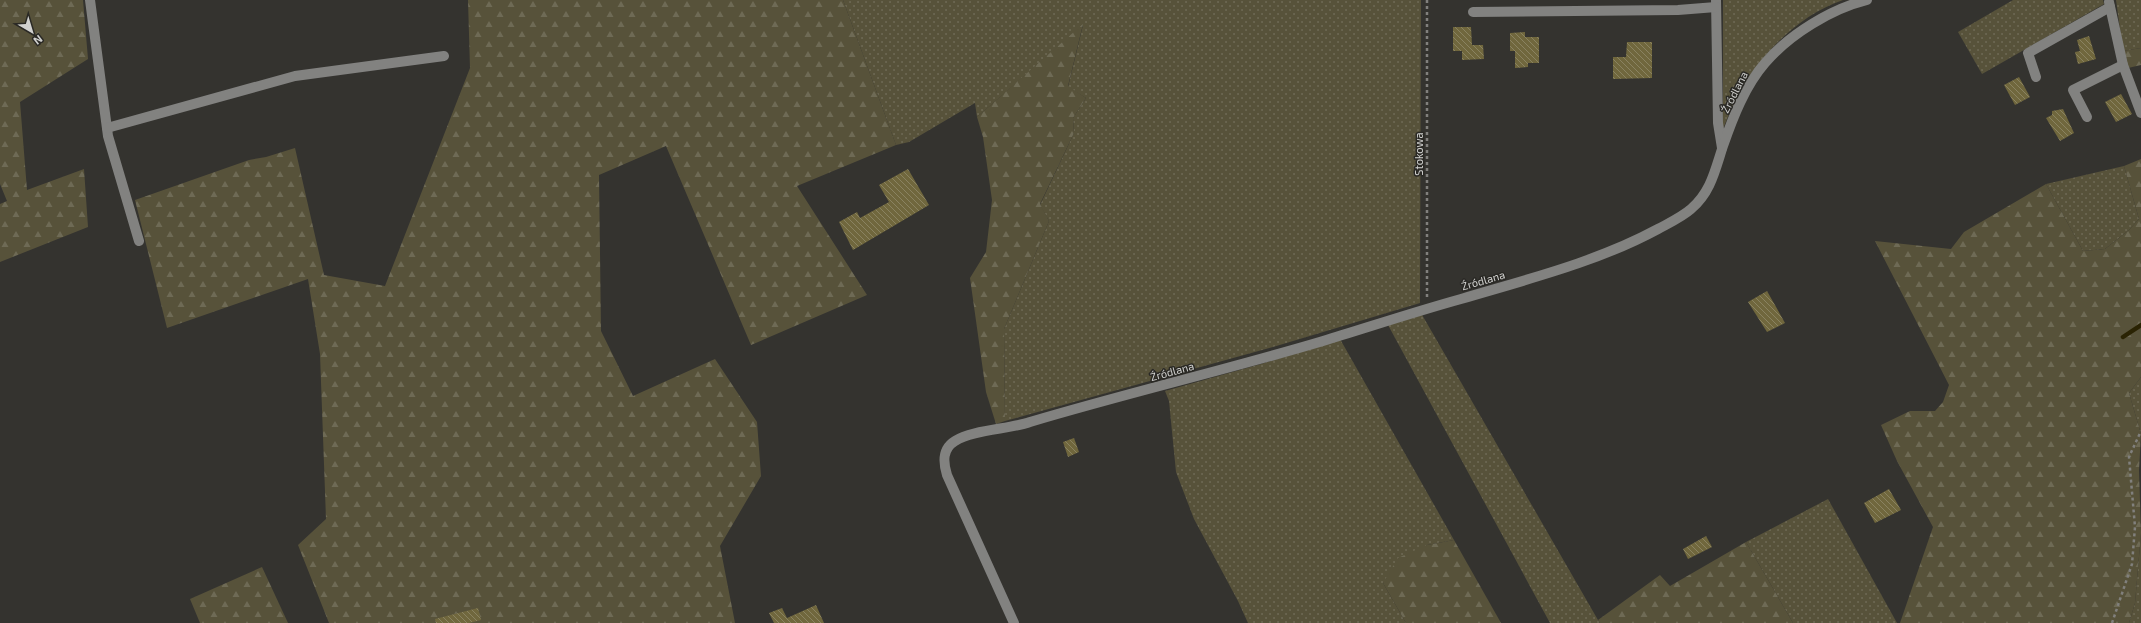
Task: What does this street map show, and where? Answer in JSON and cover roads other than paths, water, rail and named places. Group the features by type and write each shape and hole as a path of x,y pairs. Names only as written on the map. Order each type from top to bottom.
{"street":[{"path":"90,0 107,128 138,241"},
{"name":"Źródlana","path":"1014,623 947,475 944,462 946,450 955,441 968,436 1029,423 1091,403 1267,358 1428,308 1512,284 1627,245 1691,209 1704,195 1712,183 1722,150 1748,87 1766,61 1814,23 1833,12 1868,0"},
{"path":"1474,12 1678,10 1716,3 1718,122 1722,150"},
{"path":"2036,77 2028,53 2110,3 2123,65 2141,113"},
{"path":"107,128 295,76 444,56"},
{"path":"2087,117 2073,90 2123,65"}],"waterway":[{"path":"2123,337 2141,325"}]}
